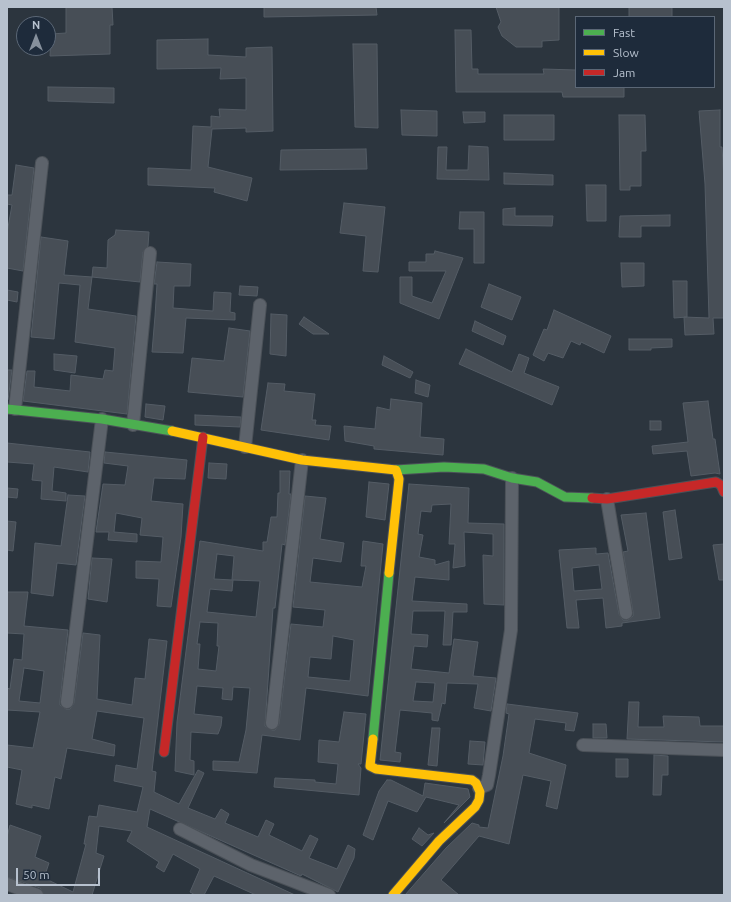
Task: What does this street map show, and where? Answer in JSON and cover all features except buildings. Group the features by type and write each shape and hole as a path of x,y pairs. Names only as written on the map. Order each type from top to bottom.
{"street":[{"path":"42,163 11,409 102,419 203,437 302,460 396,470 444,467 484,469 512,478 537,482 564,497 608,499 716,482 721,486 724,492"},
{"path":"133,425 150,253"},
{"path":"245,447 260,305"},
{"path":"67,702 102,419"},
{"path":"164,752 203,437"},
{"path":"272,723 302,460"},
{"path":"393,895 439,841 475,807 479,800 479,788 472,780 456,776 376,769 370,766 400,480 396,470"},
{"path":"479,788 486,785 489,775 511,630 512,478"},
{"path":"608,499 626,612"},
{"path":"583,745 724,750"},
{"path":"180,828 251,865 328,895"},
{"path":"7,884 37,895"}],"traffic: fast":[{"path":"7,409 102,419 172,431"},
{"path":"396,470 444,467 484,469 512,478 537,482 565,497 592,498"},
{"path":"373,739 389,573"}],"traffic: slow":[{"path":"172,431 302,460 396,470 399,479 389,573"},
{"path":"373,739 370,766 376,769 472,780 476,783 480,792 479,800 475,807 439,841 393,895"}],"traffic: jam":[{"path":"164,752 203,437"},
{"path":"592,498 607,499 716,482 721,485 724,492"}]}
